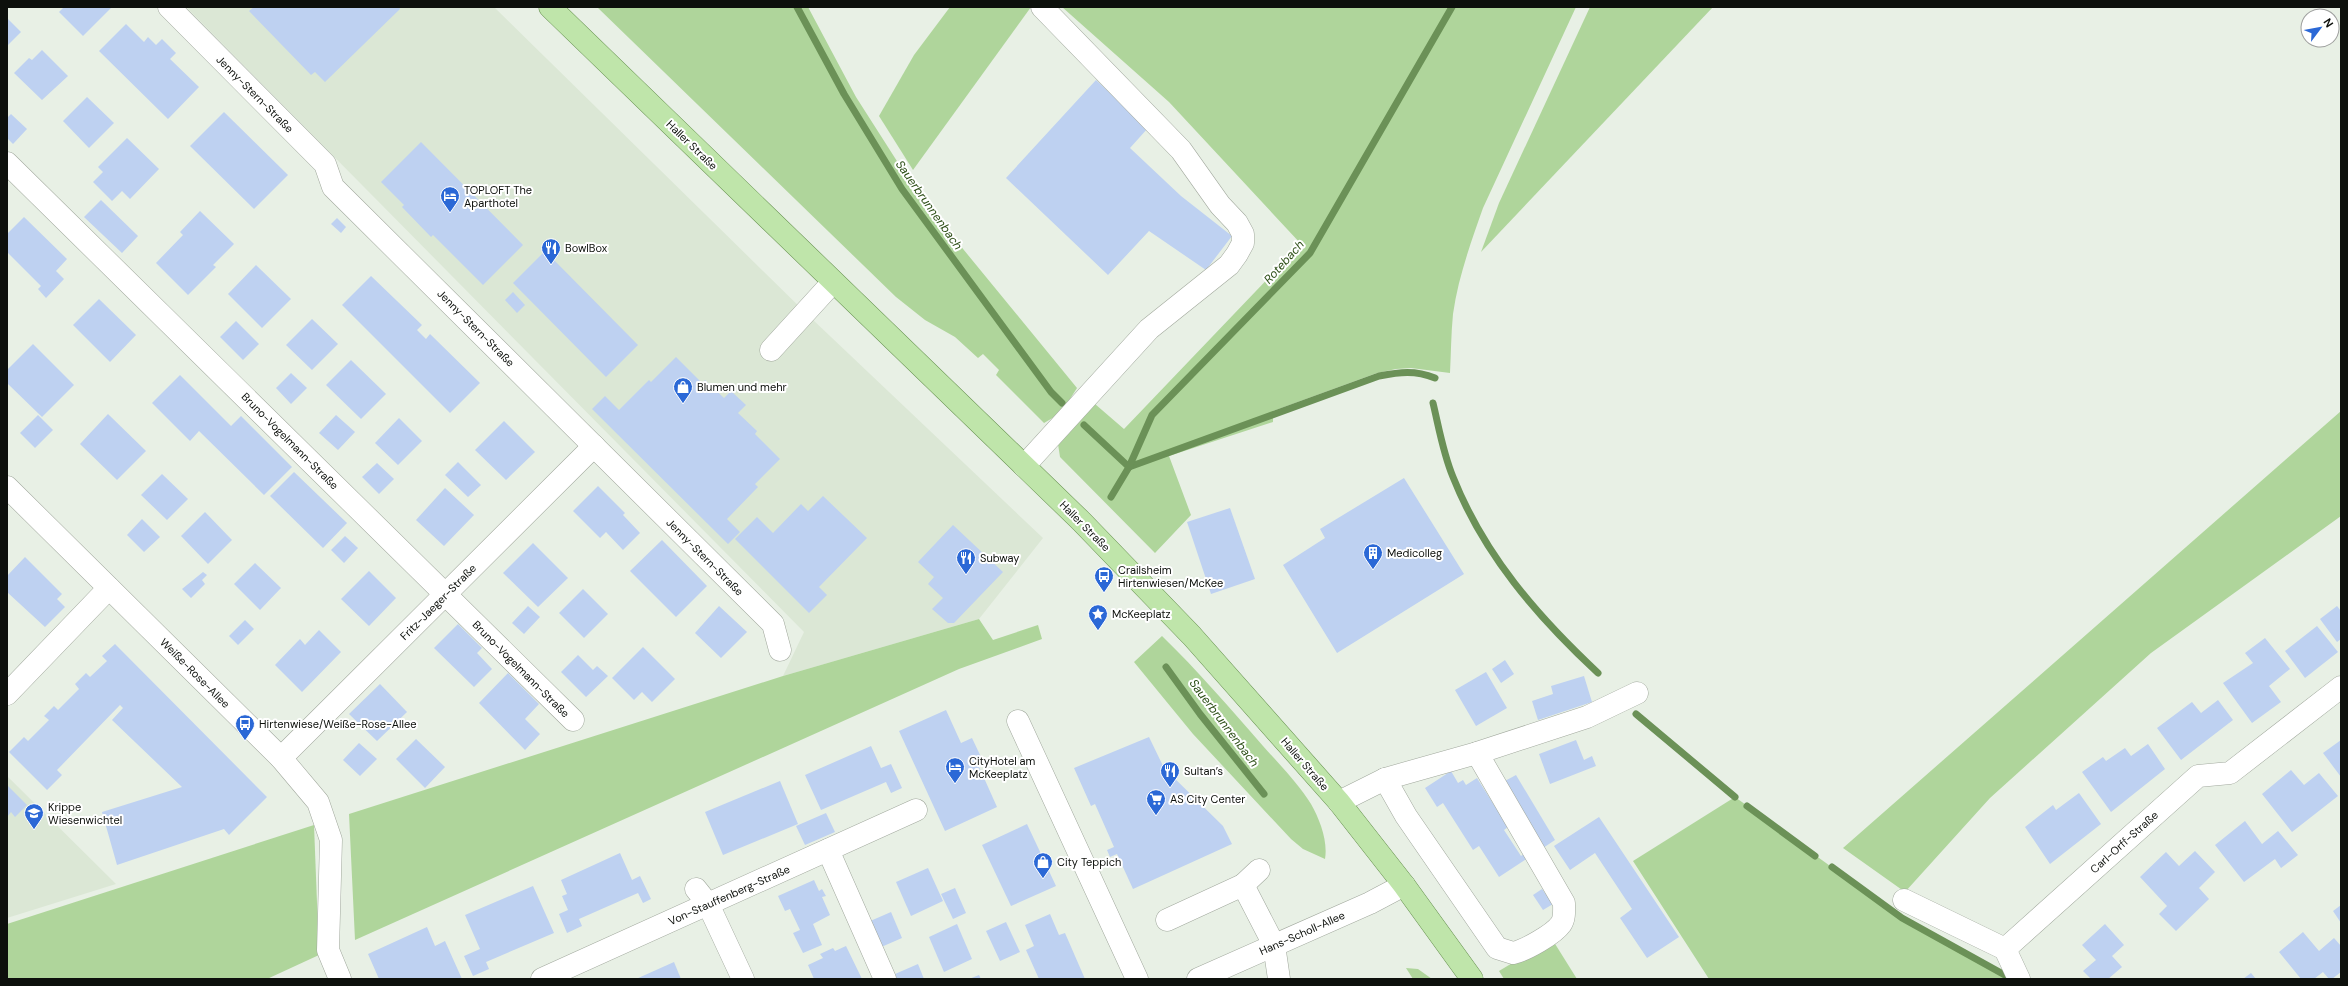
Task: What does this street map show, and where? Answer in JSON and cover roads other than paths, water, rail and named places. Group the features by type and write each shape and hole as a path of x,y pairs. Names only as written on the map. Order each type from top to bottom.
{"main road":[{"name":"Haller Straße","path":"550,7 1081,521 1192,636 1339,802 1404,885 1472,979"}],"street":[{"name":"Jenny-Stern-Straße","path":"169,7 325,164 333,187 773,624 780,650"},
{"path":"1024,466 1149,329 1229,264 1237,254 1242,243 1243,234 1237,223 1220,205 1181,150 1042,7"},
{"name":"Bruno-Vogelmann-Straße","path":"7,163 573,720"},
{"path":"770,350 833,282"},
{"name":"Fritz-Jaeger-Straße","path":"281,758 594,446"},
{"name":"Weiße-Rose-Allee","path":"7,487 281,758 318,802 331,840 328,950 340,979"},
{"path":"7,694 109,588"},
{"name":"Carl-Orff-Straße","path":"2005,949 2198,776 2230,773 2341,686"},
{"path":"1339,802 1384,779 1477,754 1587,716 1637,693"},
{"path":"1018,721 1137,979"},
{"path":"1384,779 1406,816 1497,948 1513,953 1555,930 1562,923 1564,903 1477,754"},
{"name":"Von-Stauffenberg-Straße","path":"542,979 702,897 828,850 916,810"},
{"path":"828,850 885,979"},
{"path":"1167,920 1251,877 1274,945 1279,979"},
{"name":"Hans-Scholl-Allee","path":"1198,979 1370,903 1404,885"},
{"path":"702,897 743,979"},
{"path":"1904,900 2005,949 2019,979"}],"waterway":[{"name":"Sauerbrunnenbach","path":"797,7 844,94 902,189 1051,392 1062,403"},
{"name":"Rotebach","path":"1111,497 1129,467 1152,415 1310,253 1452,7"},
{"path":"1129,467 1379,376 1407,372 1428,375 1435,378"},
{"path":"1433,403 1446,459 1480,533 1496,558 1533,607 1598,673"},
{"name":"Sauerbrunnenbach","path":"1084,425 1129,467"},
{"name":"Sauerbrunnenbach","path":"1166,667 1200,714 1264,794"},
{"path":"1636,714 1735,797"},
{"path":"1747,806 1815,856"},
{"path":"1832,867 1902,918 2012,979"}],"place":[{"name":"TOPLOFT The Aparthotel","path":"450,213"},
{"name":"BowlBox","path":"551,265"},
{"name":"Blumen und mehr","path":"683,404"},
{"name":"Medicolleg","path":"1373,570"},
{"name":"Subway","path":"966,575"},
{"name":"Crailsheim Hirtenwiesen/McKee","path":"1104,593"},
{"name":"McKeeplatz","path":"1098,631"},
{"name":"Hirtenwiese/Weiße-Rose-Allee","path":"245,741"},
{"name":"CityHotel am McKeeplatz","path":"955,784"},
{"name":"Sultan’s","path":"1170,788"},
{"name":"AS City Center","path":"1156,816"},
{"name":"Krippe Wiesenwichtel","path":"34,830"},
{"name":"City Teppich","path":"1043,879"}]}
